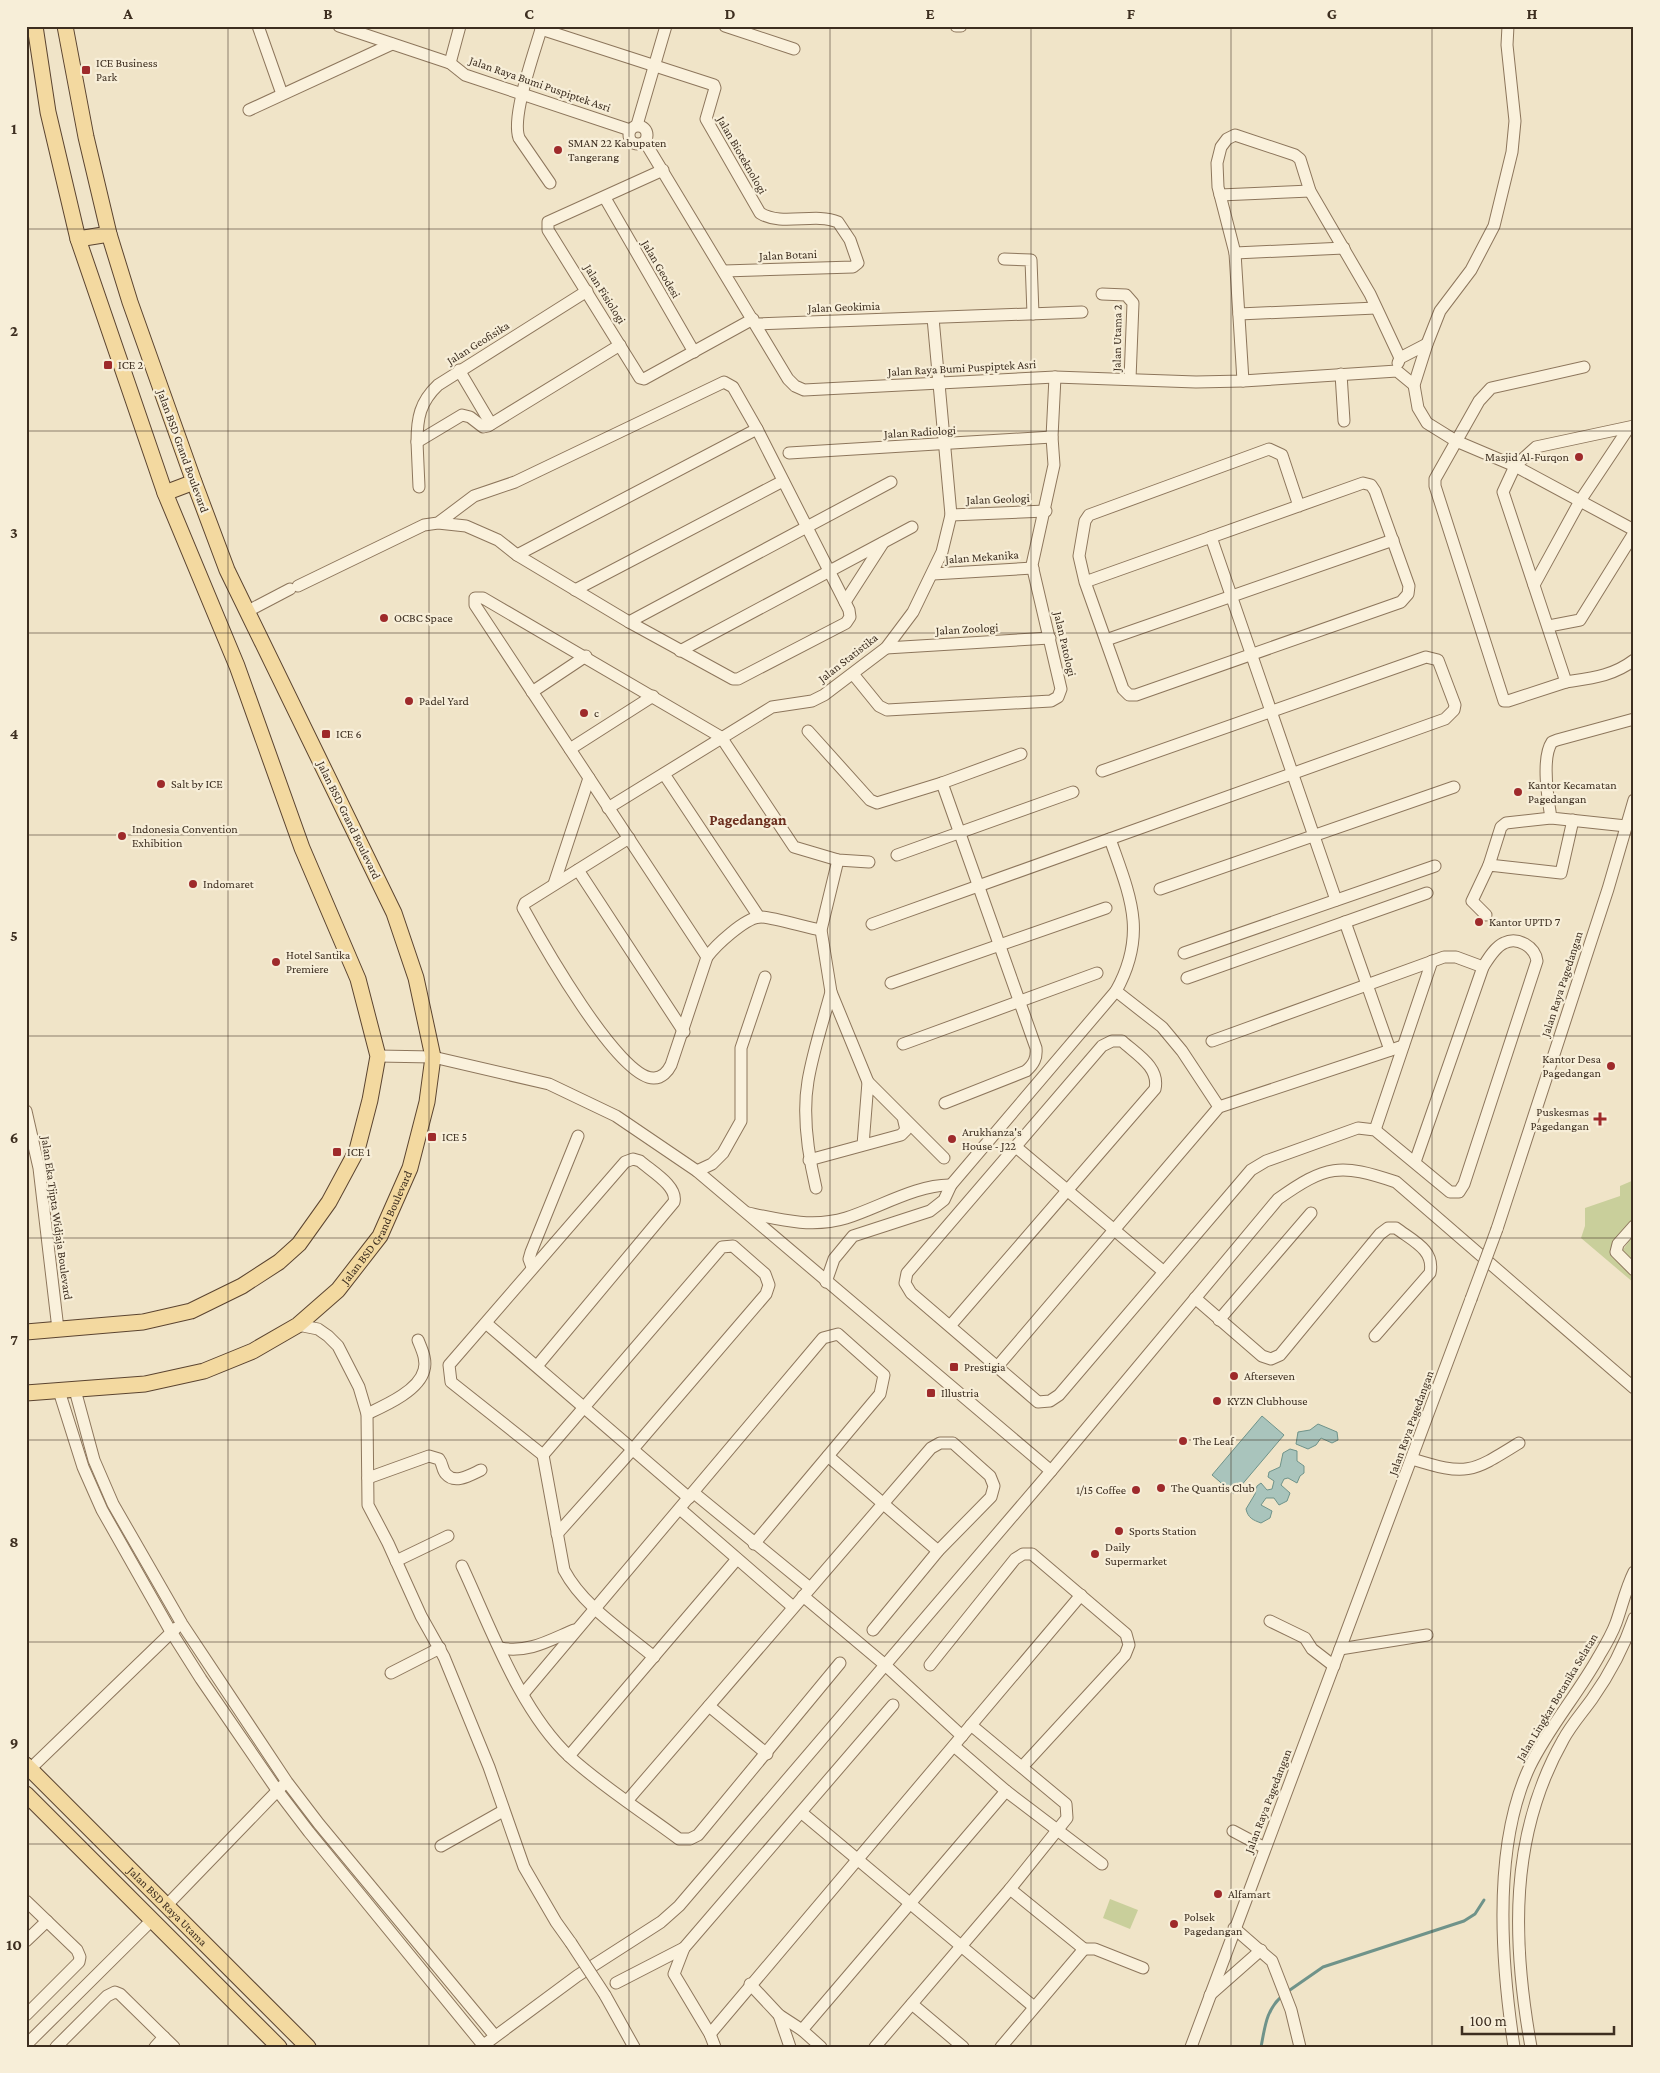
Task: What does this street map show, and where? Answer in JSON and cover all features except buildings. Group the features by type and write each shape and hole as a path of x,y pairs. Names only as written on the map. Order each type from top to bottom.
{"main road":[{"path":"26,1332 143,1322 191,1311 242,1286 279,1262 299,1244 329,1202 357,1150 370,1100 378,1056 358,979 302,848 236,666 165,493 78,240 48,112 35,26"},
{"name":"Jalan BSD Grand Boulevard","path":"26,1393 145,1384 204,1371 253,1351 298,1325 338,1290 380,1236 410,1168 427,1102 433,1057 416,978 394,913 227,570 194,482 130,302 109,234 86,137 65,26"},
{"path":"78,240 109,234"},
{"path":"165,493 194,482"},
{"name":"Jalan BSD Raya Utama","path":"28,1767 308,2047"},
{"name":"Jalan BSD Raya Utama","path":"26,1794 279,2047"}],"street":[{"path":"258,26 282,94"},
{"path":"339,26 371,32 392,44 450,64"},
{"name":"Jalan Raya Bumi Puspiptek Asri","path":"460,26 450,64 465,75 634,128 647,130 648,136 645,142 788,379 794,386 804,390 1055,377 1242,381 1397,371"},
{"path":"634,128 666,26"},
{"path":"725,26 794,49"},
{"path":"956,26 961,26"},
{"path":"1508,26 1507,45 1515,121 1514,136 1512,152 1494,226 1471,270 1440,311 1426,344 1414,384 1418,408 1427,423 1456,442 1515,466 1634,532 1580,620 1549,626"},
{"path":"542,27 518,114 518,135 550,183"},
{"name":"Jalan Bioteknologi","path":"542,27 654,67 715,86 706,119 760,213 768,218 817,219 838,222 847,234 857,256 858,263 853,267"},
{"path":"249,110 392,44"},
{"path":"1242,381 1235,253 1220,195 1218,163 1219,153 1227,139 1234,135 1295,154 1300,159 1310,191 1344,248 1400,358 1397,371 1414,384"},
{"name":"Jalan Fisiologi","path":"663,170 547,225 548,230 637,375 644,379 755,322"},
{"path":"1220,195 1310,191"},
{"name":"Jalan Geodesi","path":"605,198 694,352"},
{"path":"1235,253 1344,248"},
{"path":"1004,259 1031,260 1033,314"},
{"name":"Jalan Botani","path":"724,271 853,267"},
{"name":"Jalan Geofisika","path":"419,487 416,442 418,416 428,395 459,370 587,291"},
{"name":"Jalan Utama 2","path":"1102,294 1126,295 1134,303 1130,380"},
{"path":"1239,314 1376,308"},
{"name":"Jalan Geokimia","path":"755,322 1082,312"},
{"path":"933,318 938,384"},
{"path":"1400,358 1426,344"},
{"path":"416,442 462,415 470,417 483,427 491,424 620,345"},
{"path":"1584,367 1491,388 1479,401 1435,479 1435,486 1504,701 1566,682 1604,676 1621,670 1634,660"},
{"path":"459,370 491,424"},
{"path":"1340,374 1344,421"},
{"name":"Jalan Patologi","path":"853,674 879,706 887,710 1051,700 1058,697 1061,689 1033,568 1035,547 1046,511 1054,465 1052,437 1055,377"},
{"path":"248,611 409,531 438,523 474,496 515,482 719,383 728,383 733,387 757,429 845,602 850,616 846,623 738,679 727,677 575,590 517,555 498,540 476,529 438,523"},
{"name":"Jalan Statistika","path":"608,808 772,707 812,701 853,674 886,648 913,612 933,574 942,552 951,515 938,384"},
{"path":"1566,682 1503,492 1515,466 1536,447 1631,427"},
{"path":"1534,585 1580,501 1631,427"},
{"path":"517,555 757,429"},
{"name":"Jalan Radiologi","path":"789,453 1052,437"},
{"path":"1085,582 1299,506 1363,483 1371,485 1409,586 1408,594 1401,602 1132,696 1123,689 1085,582 1079,556 1085,521 1089,515 1269,449 1282,455 1299,506"},
{"path":"575,590 783,481"},
{"path":"629,622 891,482"},
{"name":"Jalan Geologi","path":"951,515 1046,511"},
{"path":"680,651 912,527"},
{"path":"1211,537 1336,900"},
{"path":"1106,640 1393,540"},
{"path":"845,602 883,542"},
{"name":"Jalan Mekanika","path":"933,574 1033,568"},
{"path":"707,957 475,605 475,598 483,598 586,656 721,737 794,848 838,860 869,862"},
{"name":"Jalan Zoologi","path":"886,648 1050,638"},
{"path":"532,692 586,656"},
{"path":"872,924 1445,719 1454,710 1455,705 1438,660 1426,657 1102,770"},
{"path":"570,749 653,696"},
{"path":"1551,818 1546,782 1548,750 1552,742 1634,718"},
{"path":"808,731 870,800 878,803 942,783 1021,754"},
{"path":"664,774 759,917"},
{"path":"554,884 589,778"},
{"path":"942,783 1036,1048 1032,1066 1026,1071 945,1103"},
{"path":"1160,889 1454,787"},
{"path":"897,855 1073,792"},
{"name":"Jalan Raya Pagedangan","path":"1191,2047 1497,1230 1634,800"},
{"path":"1486,915 1472,901 1489,865 1501,827 1506,824 1551,818 1626,826"},
{"path":"1489,865 1561,873 1573,820"},
{"path":"629,838 525,903 523,908 549,954 622,1059 645,1076 660,1077 671,1065 684,1032 707,957 716,945 745,924 759,917 820,930"},
{"path":"826,1282 834,1259 853,1236 930,1211 944,1200 951,1185 1116,991 1130,960 1134,919 1131,901 1110,839"},
{"path":"838,860 820,930 831,992 868,1082 944,1158"},
{"path":"1184,953 1435,866"},
{"path":"578,870 684,1032"},
{"path":"1188,978 1427,893"},
{"path":"891,983 1106,908"},
{"path":"1345,922 1390,1050"},
{"path":"950,1326 1155,1089 1157,1081 1153,1070 1122,1041 1112,1041 1102,1046 907,1273 905,1283 911,1292 997,1367 1038,1402 1050,1401 1059,1395 1251,1170 1266,1161 1358,1128 1375,1130 1450,1192 1458,1192 1462,1188 1537,961 1536,953 1530,946 1515,941 1504,942 1494,950 1483,967 1415,1162"},
{"path":"1212,1041 1444,957 1456,957 1483,967"},
{"path":"1375,1130 1432,961"},
{"path":"903,1044 1097,973"},
{"path":"697,1171 712,1164 723,1153 735,1136 741,1121 741,1048 766,978"},
{"path":"1116,991 1162,1028 1182,1051 1219,1107"},
{"path":"816,1188 806,1127 808,1083 831,992"},
{"path":"997,1367 1219,1107 1403,1046"},
{"path":"378,1056 433,1057 549,1084 616,1116 697,1171 826,1282 1051,1470"},
{"path":"863,1145 868,1082"},
{"name":"Jalan Eka Tjipta Widjaja Boulevard","path":"26,1111 39,1168 58,1329"},
{"path":"810,1160 901,1135 906,1125 903,1117"},
{"path":"532,1268 531,1252 578,1136"},
{"path":"1016,1147 1164,1272"},
{"path":"537,1366 670,1208 675,1197 673,1189 640,1161 633,1159 625,1162 532,1268 487,1324 449,1365 451,1382 543,1455 564,1570 577,1591 654,1657"},
{"path":"59,1391 83,1466 102,1510 170,1630 277,1790 482,2046 577,1976 661,1922 678,1906 1051,1470 1278,1199 1309,1178 1343,1168 1368,1173 1396,1182 1634,1388"},
{"path":"744,1212 785,1221 813,1224 844,1219 918,1192 943,1185 951,1185"},
{"path":"1220,1320 1310,1213"},
{"path":"844,1219 853,1236"},
{"path":"1634,1226 1618,1244 1616,1252 1634,1270"},
{"path":"1195,1298 1262,1356 1271,1359 1280,1355 1380,1234 1388,1228 1396,1228 1429,1255 1432,1262 1430,1273 1375,1336"},
{"path":"543,1455 722,1247 734,1246 768,1280 766,1294 557,1534"},
{"path":"487,1324 633,1449 754,1544 962,1736"},
{"path":"298,1325 318,1329 338,1346 358,1387 367,1414 368,1505 422,1616 440,1648 489,1767 524,1867 556,1922 605,1995 634,2047"},
{"path":"523,1694 823,1338 838,1334 884,1375 884,1386 880,1394 754,1544"},
{"path":"367,1414 394,1401 420,1377 424,1371 425,1358 418,1340"},
{"path":"75,1390 94,1460 113,1504 182,1624 287,1782 319,1824 495,2036"},
{"path":"628,1801 931,1448 940,1443 953,1443 990,1476 994,1486 990,1497 938,1551 873,1630"},
{"path":"1412,1459 1446,1469 1468,1470 1487,1463 1519,1443"},
{"path":"368,1478 429,1456 439,1459 445,1474 450,1477 463,1478 481,1470"},
{"path":"828,1456 938,1551"},
{"path":"102,1510 113,1504"},
{"path":"680,1509 793,1607"},
{"path":"396,1561 448,1536"},
{"path":"930,1666 1015,1559 1023,1554 1032,1554 1126,1634 1129,1645 1125,1655 1022,1767"},
{"path":"569,1756 737,1559"},
{"path":"462,1566 523,1694 542,1724 569,1756 679,1838 690,1839 698,1835 840,1664"},
{"name":"Jalan Lingkar Botanika Selatan","path":"1514,2047 1503,1948 1505,1873 1511,1825 1518,1797 1530,1766 1548,1733 1593,1666 1616,1624 1634,1572"},
{"path":"710,2034 750,1984 1082,1595"},
{"path":"1531,2047 1521,1994 1518,1950 1522,1863 1532,1809 1546,1770 1565,1736 1613,1666 1634,1618"},
{"path":"1270,1621 1306,1638 1312,1649 1334,1666"},
{"path":"28,1767 170,1630 182,1624"},
{"path":"500,1648 516,1651 524,1649 539,1645 576,1629"},
{"path":"1340,1649 1427,1635"},
{"path":"391,1673 440,1648"},
{"path":"715,2047 710,2034 674,1974 684,1948 893,1705"},
{"path":"709,1706 767,1754"},
{"path":"875,2047 1010,1889 1067,1818 1066,1804 971,1725"},
{"path":"954,1746 1056,1832 1102,1864"},
{"path":"167,1905 277,1790 287,1782"},
{"path":"802,2030 1006,1791"},
{"path":"441,1846 504,1811"},
{"path":"802,1813 1034,2008"},
{"path":"1233,1831 1265,1848"},
{"path":"1010,1889 1084,1949 1095,1949 1143,1968"},
{"path":"26,1901 77,1950 80,1956 79,1962 26,2015"},
{"path":"26,2045 152,1920"},
{"path":"26,1941 47,1921"},
{"path":"1234,1928 1272,1961 1291,2010 1300,2047"},
{"path":"616,1983 684,1948"},
{"path":"1503,1948 1518,1950"},
{"path":"1001,2047 1084,1949"},
{"path":"1210,1995 1239,1972 1261,1950"},
{"path":"750,1984 778,2015 802,2030 820,2047"},
{"path":"56,2047 107,1996 115,1992 120,1994 174,2047"},
{"path":"912,2004 963,2047"},
{"path":"778,2015 790,2047"},
{"path":"154,2047 164,2037"}],"green space":[{"path":"1634,1180 1634,1219 1614,1242 1613,1256 1634,1276 1634,1283 1581,1238 1585,1226 1585,1208 1620,1196 1620,1186"},
{"path":"1634,1234 1634,1264 1622,1251"},
{"path":"1110,1899 1138,1910 1130,1929 1103,1918"}],"water":[{"path":"1262,1416 1284,1435 1234,1494 1212,1475"},
{"path":"1318,1424 1337,1432 1338,1440 1332,1443 1321,1438 1316,1445 1308,1449 1296,1444 1298,1432 1310,1430"},
{"path":"1290,1449 1297,1451 1297,1461 1304,1466 1304,1473 1300,1476 1297,1483 1288,1478 1284,1479 1281,1485 1290,1493 1287,1501 1279,1505 1274,1498 1266,1498 1261,1505 1272,1511 1270,1518 1261,1523 1256,1521 1250,1517 1246,1509 1255,1494 1257,1486 1261,1483 1267,1490 1272,1489 1274,1481 1268,1477 1269,1472 1280,1467 1283,1453"}],"waterway":[{"path":"1287,1992 1323,1967 1464,1921 1475,1914 1484,1900"},
{"path":"1261,2047 1269,2013 1282,1996"}],"place":[{"name":"ICE Business Park","path":"86,70"},
{"name":"SMAN 22 Kabupaten Tangerang","path":"558,150"},
{"name":"ICE 2","path":"108,365"},
{"name":"Masjid Al-Furqon","path":"1579,457"},
{"name":"OCBC Space","path":"384,618"},
{"name":"Padel Yard","path":"409,701"},
{"name":"c","path":"584,713"},
{"name":"ICE 6","path":"326,734"},
{"name":"Salt by ICE","path":"161,784"},
{"name":"Kantor Kecamatan Pagedangan","path":"1518,792"},
{"name":"Indonesia Convention Exhibition","path":"122,836"},
{"name":"Indomaret","path":"193,884"},
{"name":"Kantor UPTD 7","path":"1479,922"},
{"name":"Hotel Santika Premiere","path":"276,962"},
{"name":"Kantor Desa Pagedangan","path":"1611,1066"},
{"name":"Puskesmas Pagedangan","path":"1600,1119"},
{"name":"ICE 5","path":"432,1137"},
{"name":"Arukhanza's House - J22","path":"952,1139"},
{"name":"ICE 1","path":"337,1152"},
{"name":"Prestigia","path":"954,1367"},
{"name":"Afterseven","path":"1234,1376"},
{"name":"Illustria","path":"931,1393"},
{"name":"KYZN Clubhouse","path":"1217,1401"},
{"name":"The Leaf","path":"1183,1441"},
{"name":"The Quantis Club","path":"1161,1488"},
{"name":"1/15 Coffee","path":"1136,1490"},
{"name":"Sports Station","path":"1119,1531"},
{"name":"Daily Supermarket","path":"1095,1554"},
{"name":"Alfamart","path":"1218,1894"},
{"name":"Polsek Pagedangan","path":"1174,1924"}],"district":[{"name":"Pagedangan","path":"748,820"}]}
